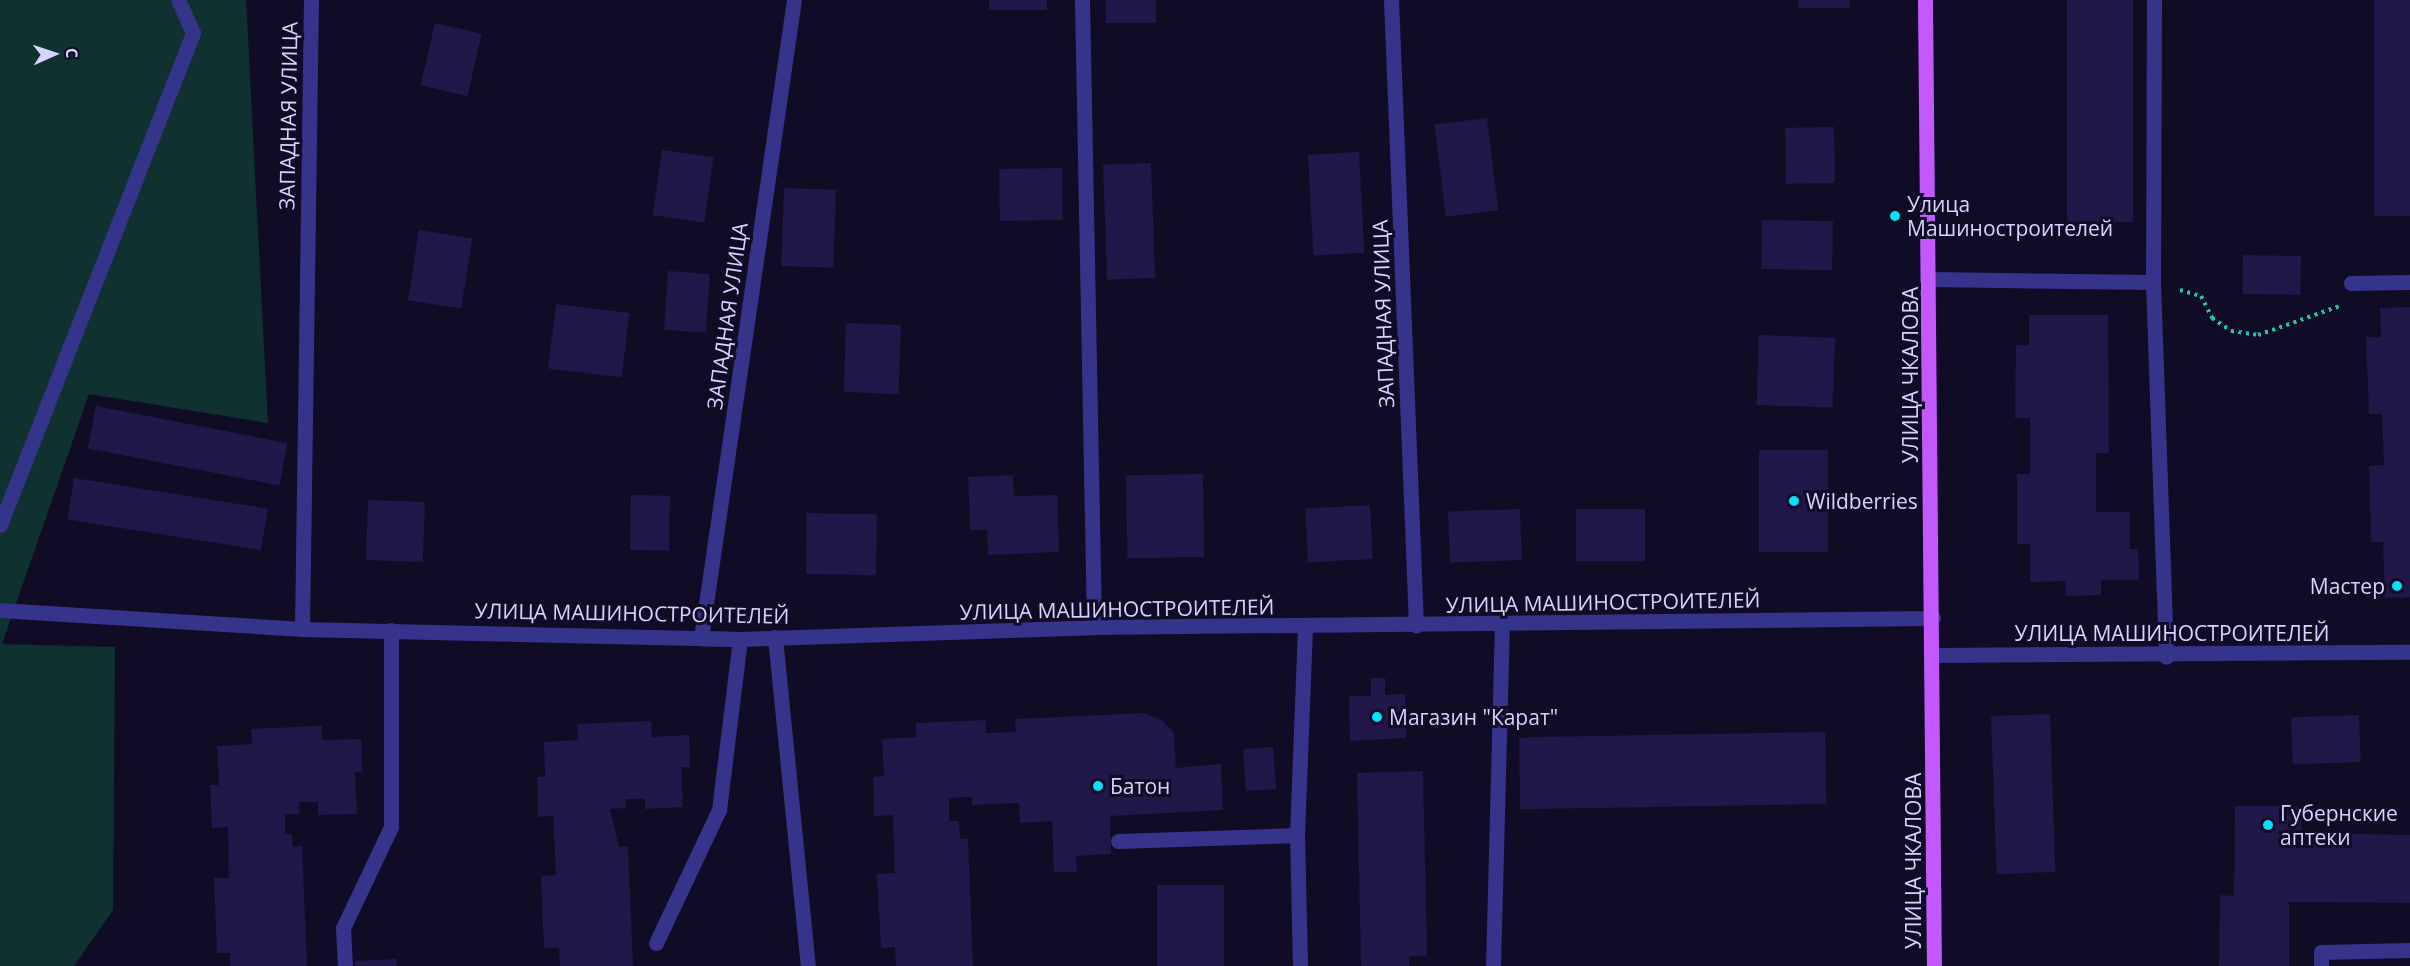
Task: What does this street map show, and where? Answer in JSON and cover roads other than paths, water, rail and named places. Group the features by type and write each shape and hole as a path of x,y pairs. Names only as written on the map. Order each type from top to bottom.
{"main road":[{"name":"УЛИЦА ЧКАЛОВА","path":"1925,0 1934,655 1934,966"}],"street":[{"path":"0,525 193,33 178,0"},
{"name":"ЗАПАДНАЯ УЛИЦА","path":"302,628 311,0"},
{"name":"ЗАПАДНАЯ УЛИЦА","path":"701,638 794,0"},
{"path":"1082,0 1094,627"},
{"name":"ЗАПАДНАЯ УЛИЦА","path":"1391,0 1416,626"},
{"path":"2154,0 2153,282 2166,657"},
{"path":"1930,279 2153,282"},
{"path":"2351,283 2410,282"},
{"name":"УЛИЦА МАШИНОСТРОИТЕЛЕЙ","path":"0,610 302,628 740,639 1094,627 1305,629 1933,618"},
{"path":"1493,966 1502,624"},
{"path":"1300,966 1297,835 1305,629"},
{"path":"345,966 343,928 391,827 391,630"},
{"path":"775,637 808,966"},
{"path":"656,943 719,810 740,639"},
{"name":"УЛИЦА МАШИНОСТРОИТЕЛЕЙ","path":"1934,655 2166,657 2410,652"},
{"path":"1118,841 1297,835"},
{"path":"2320,966 2321,952 2410,950"}],"place":[{"name":"Улица Машиностроителей","path":"1895,216"},
{"name":"Wildberries","path":"1794,501"},
{"name":"Мастер","path":"2397,586"},
{"name":"Магазин \"Карат\"","path":"1377,717"},
{"name":"Батон","path":"1098,786"},
{"name":"Губернские аптеки","path":"2268,825"}]}
